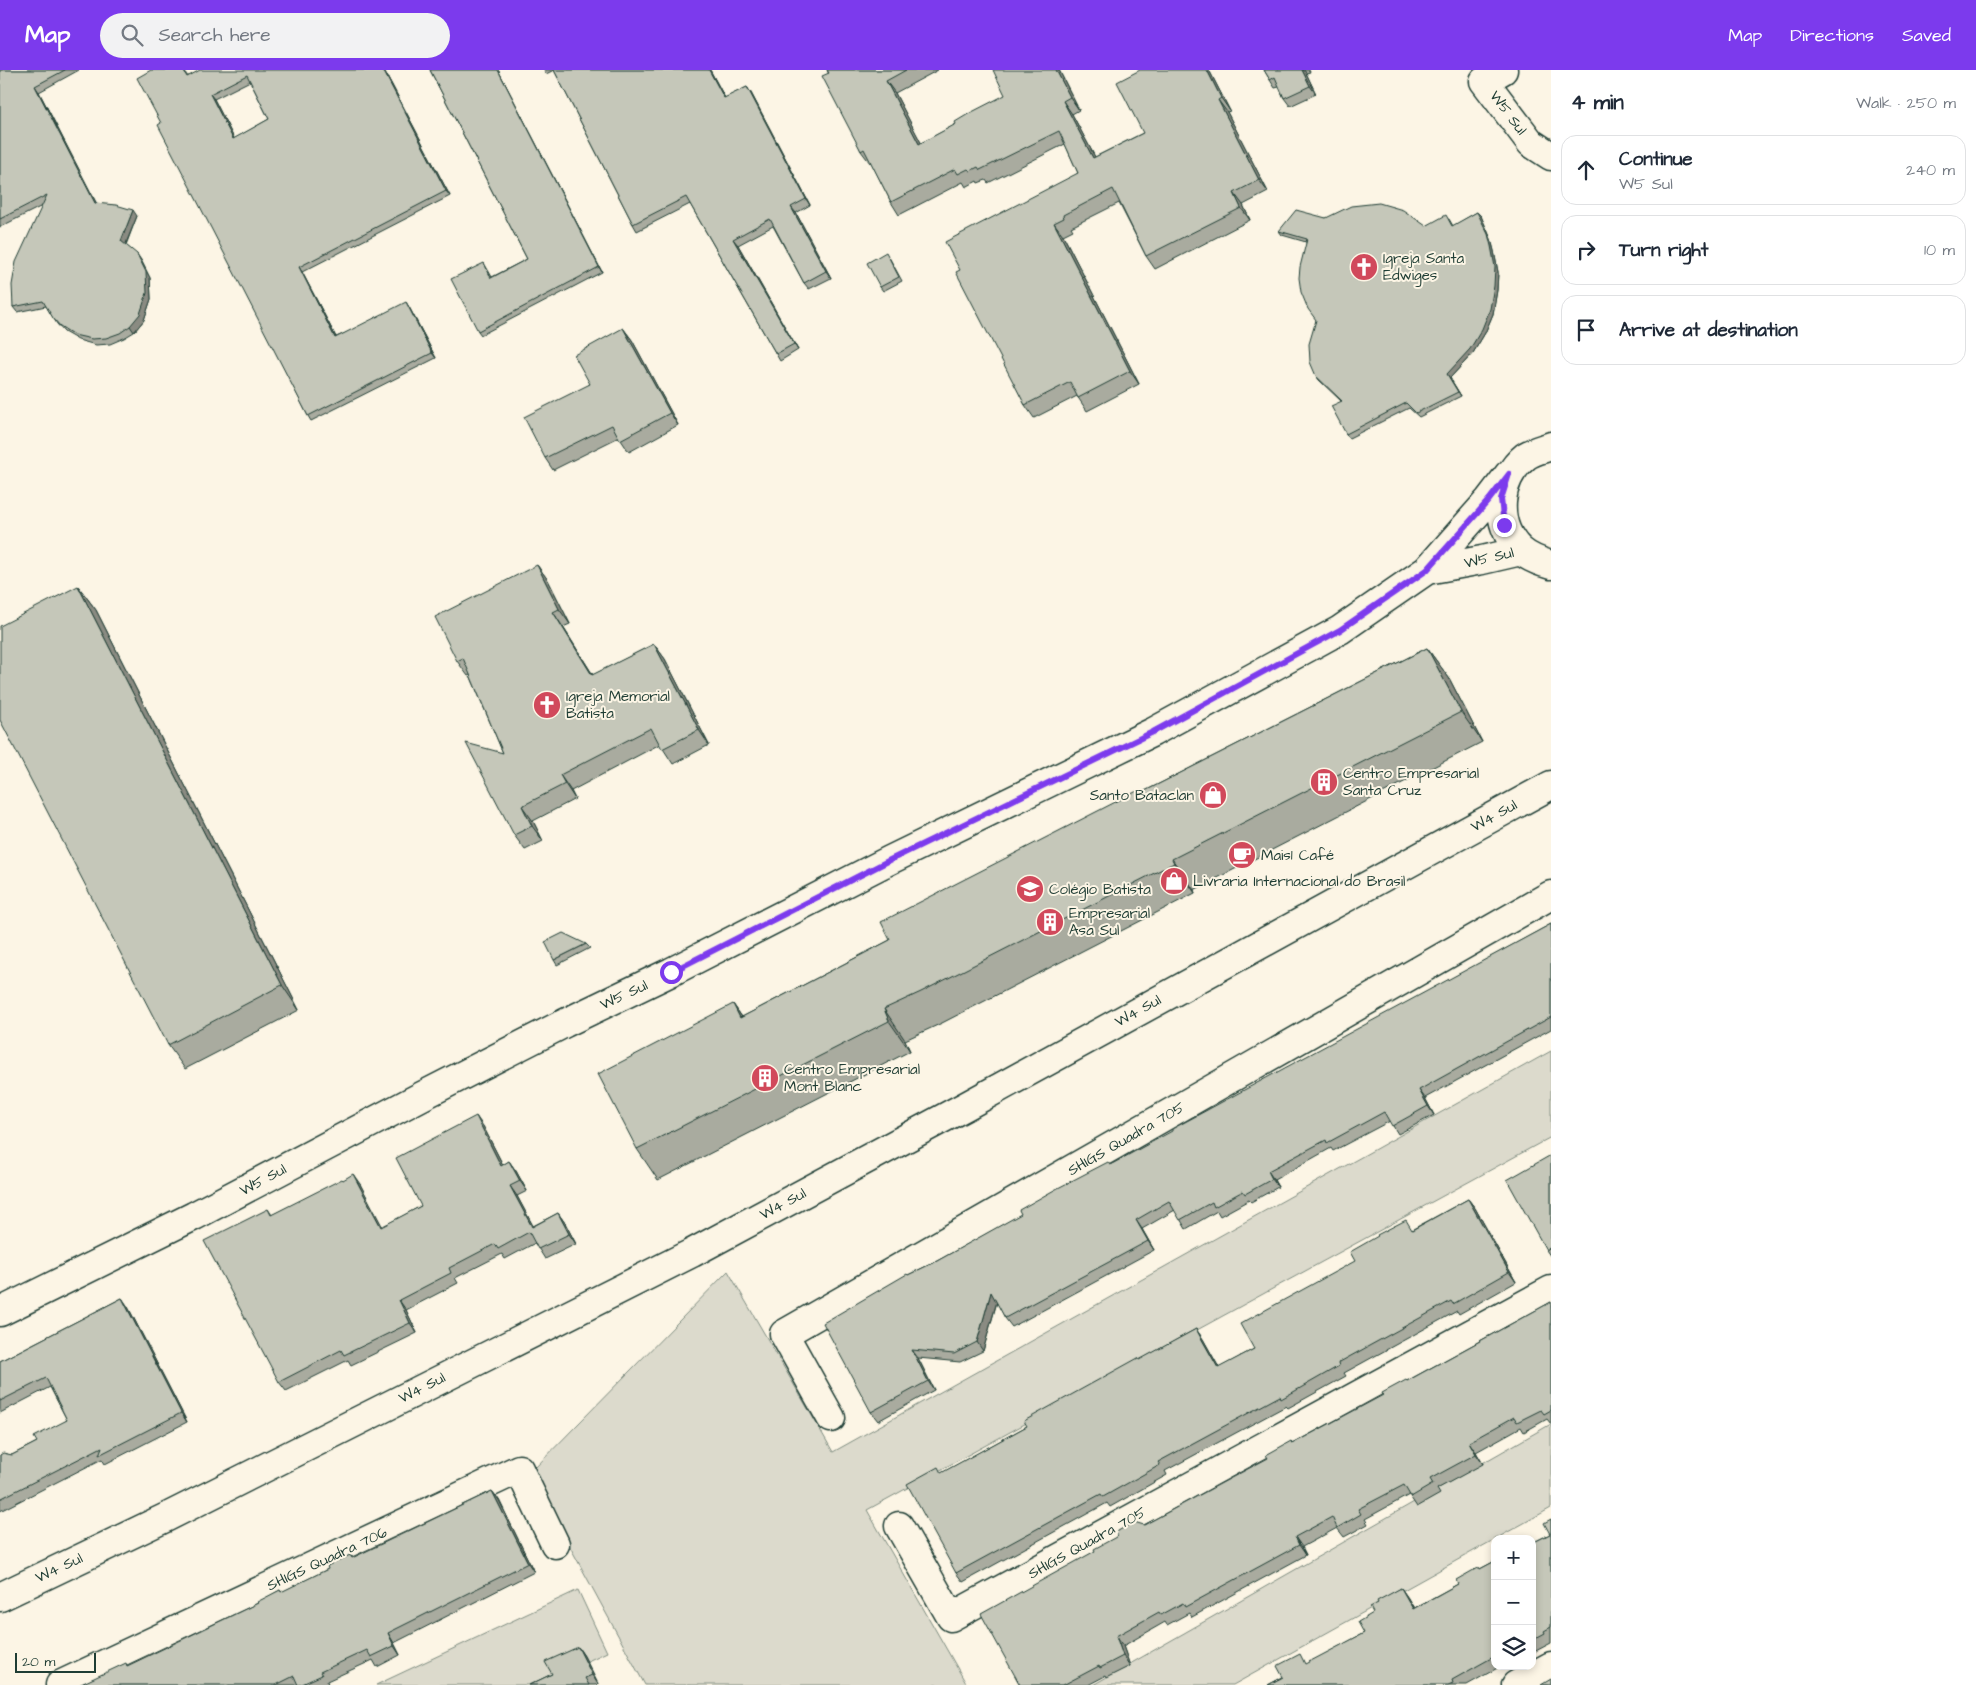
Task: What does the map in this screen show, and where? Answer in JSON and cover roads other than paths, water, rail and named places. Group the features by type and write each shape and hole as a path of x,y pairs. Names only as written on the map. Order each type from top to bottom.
{"main road":[{"name":"W5 Sul","path":"1488,74 1531,143 1551,156"},
{"name":"W5 Sul","path":"0,1312 172,1228 565,1023 671,972 890,860 1153,732 1340,630 1427,570 1527,455 1551,446"},
{"path":"1509,474 1501,499 1504,525 1510,537 1521,551 1536,560 1551,565"},
{"name":"W5 Sul","path":"1427,570 1521,551"},
{"name":"W4 Sul","path":"0,1597 167,1517 692,1253 955,1112 1551,785"},
{"name":"SHIGS Quadra 705","path":"831,1418 784,1334 1551,895"},
{"name":"SHIGS Quadra 705","path":"900,1526 951,1617 1551,1290"},
{"name":"SHIGS Quadra 706","path":"60,1685 519,1469 555,1544"},
{"path":"1516,1685 1551,1666"}],"place":[{"name":"Igreja Santa Edwiges","path":"1364,267"},
{"name":"Igreja Memorial Batista","path":"547,705"},
{"name":"Centro Empresarial Santa Cruz","path":"1324,782"},
{"name":"Santo Bataclan","path":"1213,795"},
{"name":"Mais1 Café","path":"1242,855"},
{"name":"Livraria Internacional do Brasil","path":"1174,881"},
{"name":"Colégio Batista","path":"1030,889"},
{"name":"Empresarial Asa Sul","path":"1050,922"},
{"name":"Centro Empresarial Mont Blanc","path":"765,1078"}]}
